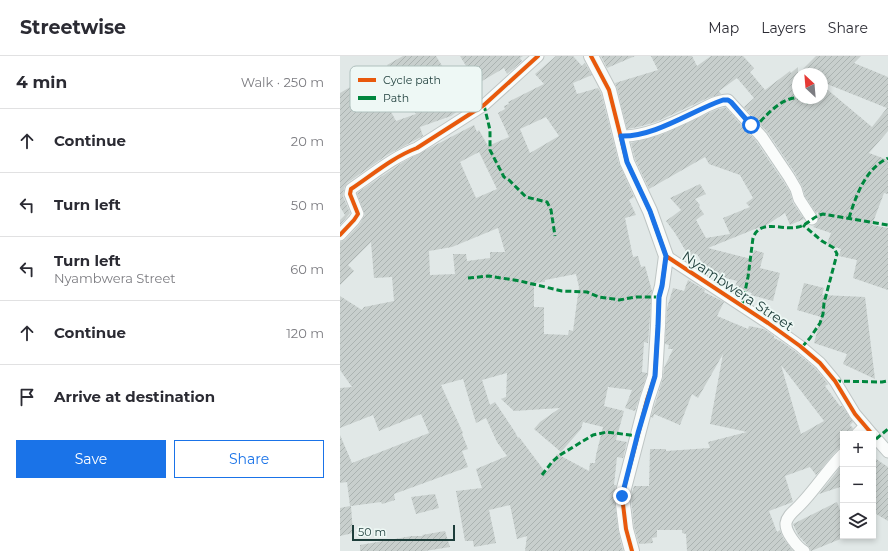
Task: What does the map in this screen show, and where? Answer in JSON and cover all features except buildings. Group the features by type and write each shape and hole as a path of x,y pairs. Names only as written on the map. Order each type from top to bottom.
{"street":[{"path":"482,106 538,56"},
{"name":"Nyambwera Street","path":"591,56 609,90 627,162 650,211 666,256 768,323 814,358 835,381 866,431"},
{"path":"621,136 631,137 663,127 716,102 728,100 762,137 789,177 796,189 799,199 812,219"},
{"path":"340,235 358,214 350,194 351,189 406,152 417,148 473,112"},
{"path":"632,551 626,529 622,496 638,433 655,376 659,297 666,256"},
{"name":"Nyambwera Street","path":"876,441 888,452"},
{"path":"804,551 795,543 787,529 786,522 840,458"}],"marked path":[{"path":"754,128 774,108 792,99"},
{"path":"484,105 490,130 490,150 504,177 526,197 547,202 551,210 555,236"},
{"path":"849,218 858,192 867,176 873,169 888,158"},
{"path":"742,306 748,277 753,238 756,232 761,228 772,226 792,228 798,227 823,214 888,225"},
{"path":"802,347 820,323 837,254 834,248 822,241 803,225"},
{"path":"468,278 489,276 520,281 562,291 587,292 599,297 619,300 636,297 659,297"},
{"path":"835,381 888,381"},
{"path":"876,439 888,429"},
{"path":"542,475 552,462 560,455 593,435 607,432 637,436"}],"cycle path":[{"path":"482,106 538,56"},
{"path":"591,56 609,90 627,162 650,211 666,256 768,323 800,346 820,363 835,381 855,414 869,431"},
{"path":"340,235 358,214 350,194 351,189 391,161 417,148 473,112"},
{"path":"632,551 626,529 622,496 647,400 655,376 659,297 666,256"}],"route":[{"path":"622,496 647,400 655,376 659,297 666,256 650,211 627,162 621,136 631,137 663,127 723,100 728,100 731,102 751,125"}]}
